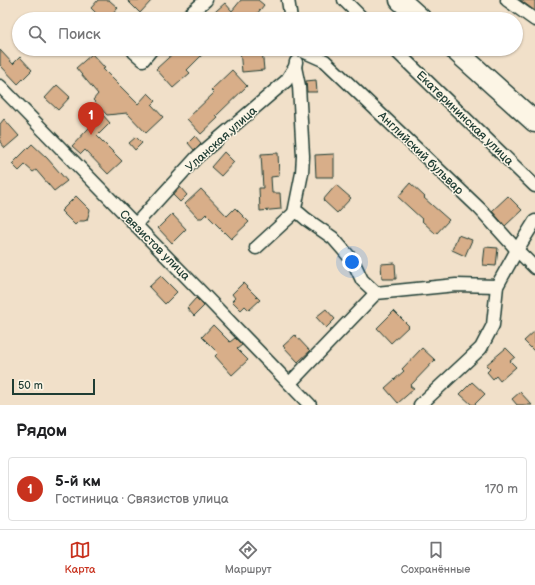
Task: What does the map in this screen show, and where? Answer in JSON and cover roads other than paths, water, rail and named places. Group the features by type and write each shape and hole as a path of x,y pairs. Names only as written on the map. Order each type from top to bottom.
{"main road":[{"path":"400,0 413,12"},
{"path":"462,56 535,122"}],"street":[{"path":"192,12 206,0"},
{"path":"288,0 290,12"},
{"path":"344,0 357,12"},
{"path":"507,0 535,20"},
{"path":"138,56 143,60 146,56"},
{"path":"256,248 294,213 302,173 303,156 300,86 295,67 296,56"},
{"name":"Английский бульвар","path":"313,56 325,61 480,209 535,268"},
{"name":"Екатерининская улица","path":"401,56 535,186"},
{"name":"Уланская улица","path":"135,225 197,157 286,81 295,67"},
{"name":"Связистов улица","path":"0,86 310,405"},
{"path":"294,213 300,213 333,238 353,261 362,280 376,293"},
{"path":"420,405 481,348 493,325 497,286 535,221"},
{"path":"290,383 376,293 456,286 497,286"}],"place":[{"name":"5-й км","path":"91,135"}]}
